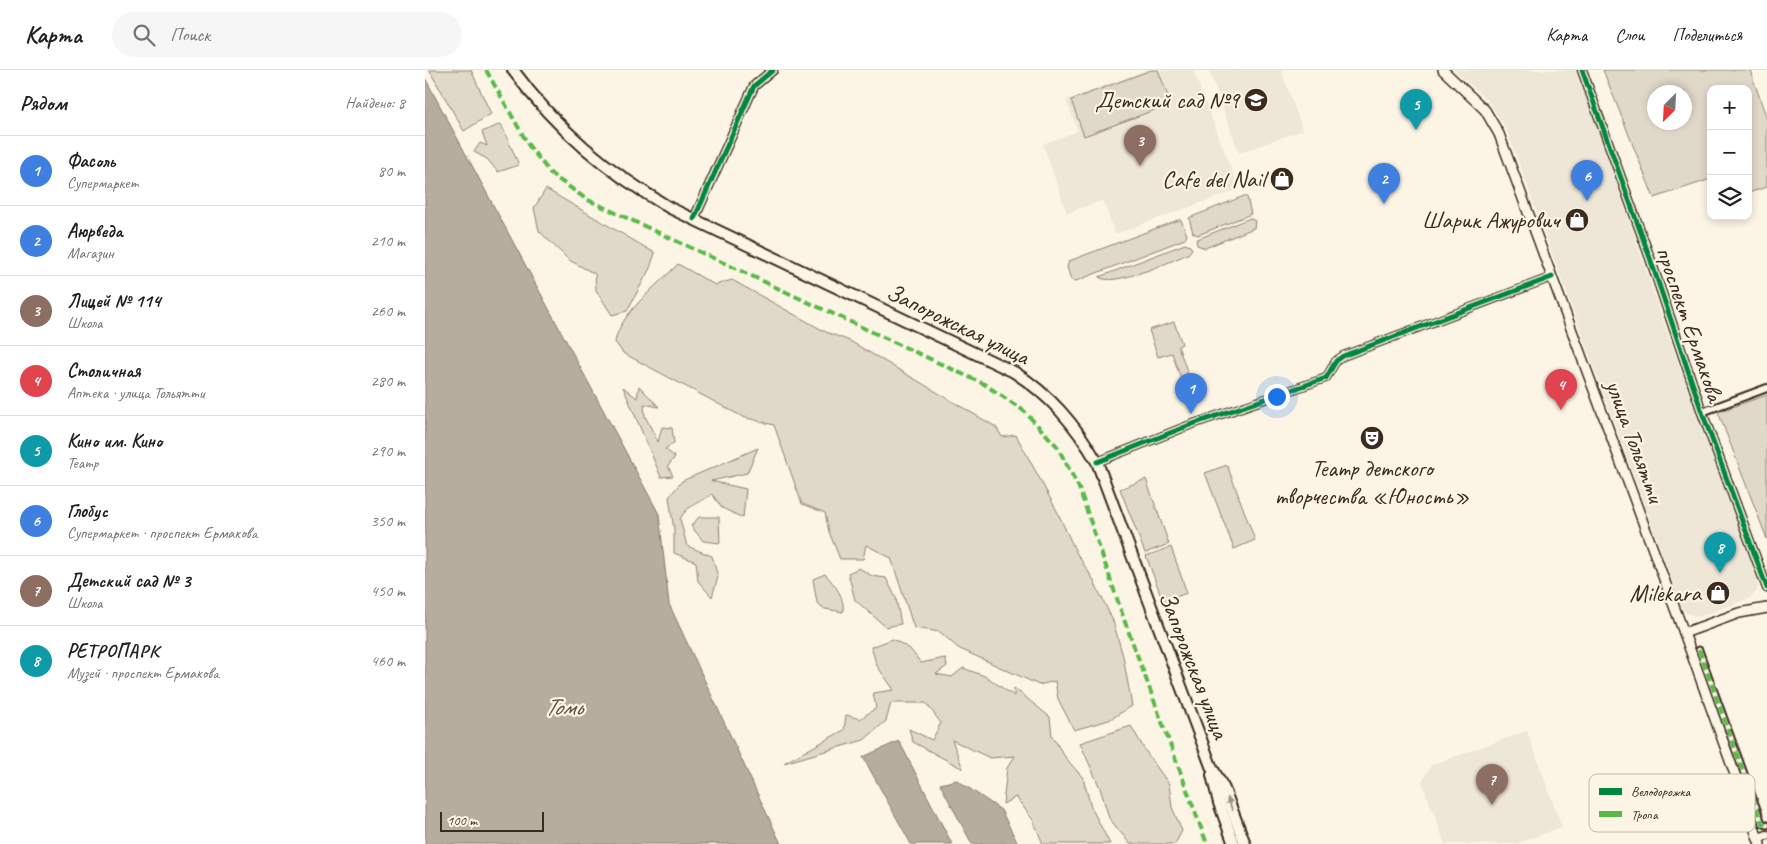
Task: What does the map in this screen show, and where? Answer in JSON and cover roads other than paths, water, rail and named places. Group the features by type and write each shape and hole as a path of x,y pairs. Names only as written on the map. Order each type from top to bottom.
{"main road":[{"name":"Запорожская улица","path":"513,70 533,97 558,124 601,163 641,191 694,219 1014,372 1036,386 1058,406 1078,431 1097,462 1211,766 1224,789 1245,844"},
{"name":"улица Тольятти","path":"1443,70 1476,100 1491,119 1552,277 1735,774"},
{"path":"1684,633 1739,613 1767,608"},
{"name":"Запорожская улица","path":"1211,766 1216,794 1234,844"}],"street":[{"path":"694,219 754,86 773,70"},
{"name":"проспект Ермакова","path":"1582,70 1702,412 1767,588"},
{"path":"1097,462 1190,425 1326,378 1336,361 1343,356 1552,277"},
{"path":"1702,412 1767,388"},
{"path":"1699,650 1744,774"},
{"path":"1755,804 1762,823 1767,825"},
{"path":"1759,841 1767,835"}],"water":[{"name":"Томь","path":"425,78 659,514 669,604 781,844 425,844"},
{"path":"899,741 952,844 911,844 863,757"},
{"path":"957,780 1001,810 1018,844 972,844 940,784"}],"place":[{"name":"Детский сад №9","path":"1256,100"},
{"name":"Кино им. Кино","path":"1416,130"},
{"name":"Лицей № 114","path":"1140,166"},
{"name":"Cafe del Nail","path":"1282,179"},
{"name":"Глобус","path":"1587,201"},
{"name":"Аюрведа","path":"1384,204"},
{"name":"Шарик Ажурович","path":"1577,220"},
{"name":"Столичная","path":"1561,410"},
{"name":"Фасоль","path":"1191,414"},
{"name":"Театр детского творчества «Юность»","path":"1372,438"},
{"name":"РЕТРОПАРК","path":"1720,573"},
{"name":"Milekara","path":"1718,593"},
{"name":"Детский сад № 3","path":"1492,805"}]}
